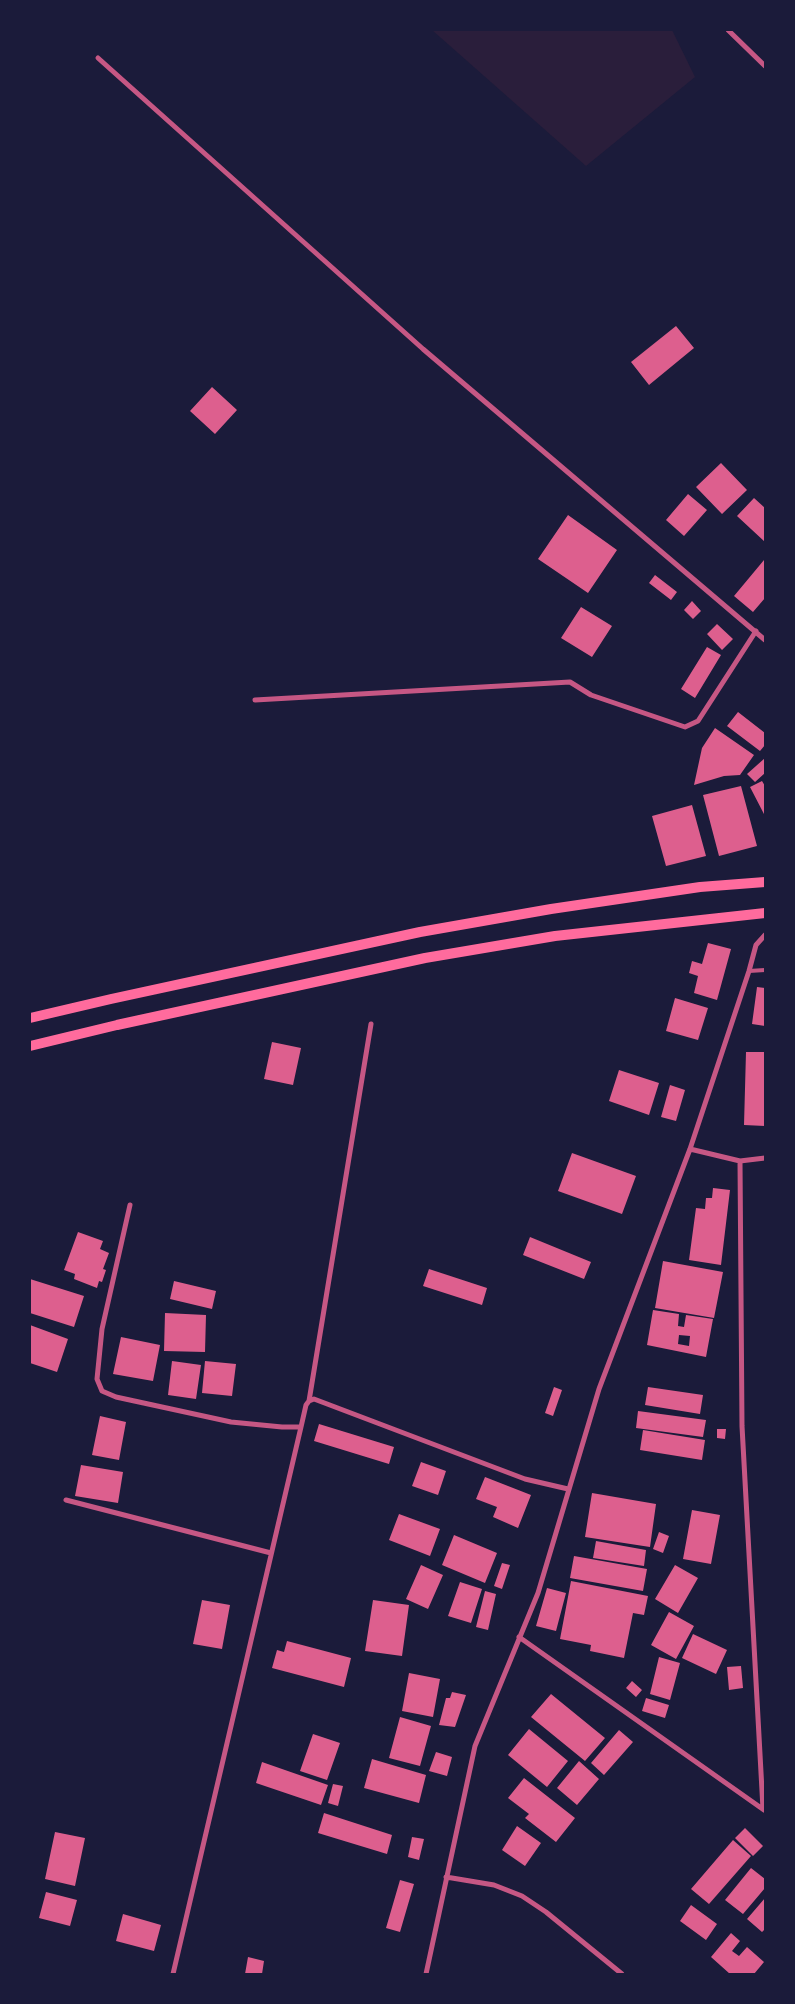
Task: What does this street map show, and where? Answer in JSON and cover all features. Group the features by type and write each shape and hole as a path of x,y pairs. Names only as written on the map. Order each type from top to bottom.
{"main road":[{"path":"30,1018 420,932 551,909 700,887 765,882"},
{"path":"30,1046 117,1025 425,958 555,936 765,912"}],"street":[{"path":"728,30 765,66"},
{"path":"98,58 423,349 756,630 765,640"},
{"path":"255,700 570,682 591,695 685,728 698,721 756,630"},
{"path":"426,1974 475,1746 538,1592 599,1389 690,1149 756,945 765,935"},
{"path":"173,1974 306,1405 309,1401 371,1024"},
{"path":"690,1149 740,1161 765,1158"},
{"path":"740,1161 742,1426 764,1810"},
{"path":"130,1205 102,1329 97,1379 102,1390 116,1397 231,1422 301,1427"},
{"path":"309,1401 314,1399 525,1480 568,1489"},
{"path":"66,1500 271,1553"},
{"path":"519,1638 764,1810"},
{"path":"446,1877 494,1885 522,1896 546,1912 622,1974"}],"lane":[{"path":"749,971 765,970"}],"shaded area":[{"path":"432,30 672,30 695,77 586,166"}],"building":[{"path":"676,326 694,348 649,385 631,362"},
{"path":"212,387 237,410 215,434 190,411"},
{"path":"721,463 747,490 722,514 696,487"},
{"path":"688,494 707,510 684,536 666,520"},
{"path":"754,498 765,508 765,542 737,516"},
{"path":"568,515 617,550 588,593 538,559"},
{"path":"764,560 765,598 753,612 734,596"},
{"path":"655,575 677,592 671,600 649,583"},
{"path":"692,601 701,611 693,619 684,610"},
{"path":"581,607 612,626 592,657 561,638"},
{"path":"717,624 733,639 722,650 707,634"},
{"path":"707,647 721,655 695,698 681,689"},
{"path":"738,712 765,733 765,745 760,751 727,726"},
{"path":"715,728 754,755 740,775 724,776 694,785 702,748"},
{"path":"765,758 765,773 755,782 747,774"},
{"path":"762,781 765,786 765,816 750,787"},
{"path":"741,786 757,846 719,856 703,795"},
{"path":"692,805 706,856 666,866 652,816"},
{"path":"708,943 731,949 717,1000 694,993 698,976 689,973 692,961 702,964"},
{"path":"757,987 765,988 765,1026 752,1024"},
{"path":"675,998 708,1008 698,1040 666,1031"},
{"path":"272,1042 301,1048 293,1085 264,1079"},
{"path":"746,1052 765,1052 765,1126 744,1125"},
{"path":"619,1070 659,1083 649,1115 609,1101"},
{"path":"670,1085 685,1090 676,1121 661,1117"},
{"path":"572,1153 636,1176 622,1214 558,1191"},
{"path":"713,1188 730,1190 721,1265 689,1260 696,1208 705,1209 706,1198 712,1198"},
{"path":"78,1232 103,1241 100,1249 109,1253 103,1269 106,1270 102,1282 99,1281 97,1288 74,1279 75,1274 64,1270"},
{"path":"530,1237 591,1262 584,1279 523,1255"},
{"path":"663,1261 723,1272 714,1318 655,1308"},
{"path":"429,1269 487,1288 482,1305 423,1286"},
{"path":"30,1279 84,1296 74,1327 30,1313"},
{"path":"174,1281 216,1291 212,1309 170,1299"},
{"path":"653,1310 679,1314 678,1326 684,1327 686,1315 713,1319 706,1357 647,1345","holes":["679,1335 690,1336 689,1346 678,1344"]},
{"path":"165,1313 206,1315 205,1352 164,1351"},
{"path":"30,1325 68,1339 57,1372 30,1363"},
{"path":"121,1337 160,1345 153,1381 113,1374"},
{"path":"172,1361 201,1365 196,1399 168,1395"},
{"path":"205,1361 236,1364 232,1396 202,1393"},
{"path":"554,1387 562,1390 553,1416 545,1413"},
{"path":"648,1387 703,1395 700,1414 645,1405"},
{"path":"638,1411 706,1420 703,1437 636,1428"},
{"path":"100,1416 126,1422 119,1460 92,1455"},
{"path":"319,1424 394,1447 389,1464 314,1441"},
{"path":"717,1429 726,1429 725,1439 717,1438"},
{"path":"643,1430 705,1440 702,1460 640,1450"},
{"path":"421,1462 446,1471 438,1495 412,1486"},
{"path":"81,1465 123,1472 118,1503 75,1496"},
{"path":"485,1477 531,1495 518,1528 493,1517 497,1507 476,1499"},
{"path":"592,1493 656,1504 650,1547 585,1537"},
{"path":"692,1510 720,1515 711,1564 683,1559"},
{"path":"399,1514 440,1529 430,1556 389,1540"},
{"path":"659,1532 669,1536 663,1553 653,1549"},
{"path":"454,1535 497,1553 485,1583 442,1565"},
{"path":"596,1541 646,1550 644,1566 593,1558"},
{"path":"574,1556 647,1569 643,1591 570,1578"},
{"path":"502,1563 510,1565 502,1589 494,1586"},
{"path":"421,1565 443,1575 428,1609 406,1599"},
{"path":"675,1565 698,1578 678,1613 655,1599"},
{"path":"571,1581 648,1596 644,1615 633,1613 624,1658 590,1651 591,1645 560,1639"},
{"path":"460,1582 482,1589 471,1623 448,1616"},
{"path":"547,1588 566,1593 556,1631 536,1626"},
{"path":"485,1591 496,1594 488,1630 476,1627"},
{"path":"202,1600 230,1605 222,1649 193,1644"},
{"path":"373,1600 409,1605 402,1656 365,1651"},
{"path":"669,1612 694,1626 676,1659 651,1645"},
{"path":"693,1634 727,1650 716,1674 682,1658"},
{"path":"287,1641 351,1658 344,1687 272,1668 277,1650 284,1652"},
{"path":"659,1657 680,1663 670,1700 650,1694"},
{"path":"741,1666 743,1688 729,1690 727,1667"},
{"path":"409,1673 440,1679 433,1717 402,1711"},
{"path":"632,1681 642,1690 636,1697 626,1688"},
{"path":"452,1692 466,1695 455,1727 439,1725 446,1698 450,1698"},
{"path":"551,1694 605,1738 585,1761 531,1717"},
{"path":"646,1698 669,1705 665,1718 642,1711"},
{"path":"400,1717 431,1726 420,1766 389,1758"},
{"path":"529,1729 568,1761 547,1787 508,1755"},
{"path":"619,1730 633,1742 604,1775 591,1763"},
{"path":"313,1734 340,1743 327,1780 300,1771"},
{"path":"436,1752 452,1757 447,1776 429,1771"},
{"path":"372,1759 426,1775 419,1803 364,1788"},
{"path":"579,1761 599,1779 577,1805 557,1788"},
{"path":"262,1762 328,1785 321,1805 256,1783"},
{"path":"524,1778 575,1818 556,1842 525,1818 529,1814 508,1798"},
{"path":"333,1784 343,1786 338,1806 328,1803"},
{"path":"324,1813 392,1835 387,1854 318,1833"},
{"path":"517,1826 541,1843 525,1866 502,1850"},
{"path":"745,1828 763,1846 753,1856 735,1838"},
{"path":"55,1832 85,1838 75,1886 45,1879"},
{"path":"412,1837 424,1839 419,1860 408,1857"},
{"path":"733,1840 751,1856 709,1904 691,1889"},
{"path":"751,1868 765,1879 765,1888 743,1914 725,1900"},
{"path":"400,1880 414,1884 400,1932 386,1928"},
{"path":"46,1892 77,1900 70,1926 39,1918"},
{"path":"765,1898 765,1929 762,1932 747,1919"},
{"path":"691,1905 717,1924 706,1940 680,1921"},
{"path":"123,1914 161,1925 154,1951 116,1941"},
{"path":"731,1933 740,1941 732,1951 739,1956 747,1947 764,1962 754,1974 730,1974 711,1957"},
{"path":"248,1957 264,1961 262,1974 245,1974"}]}
